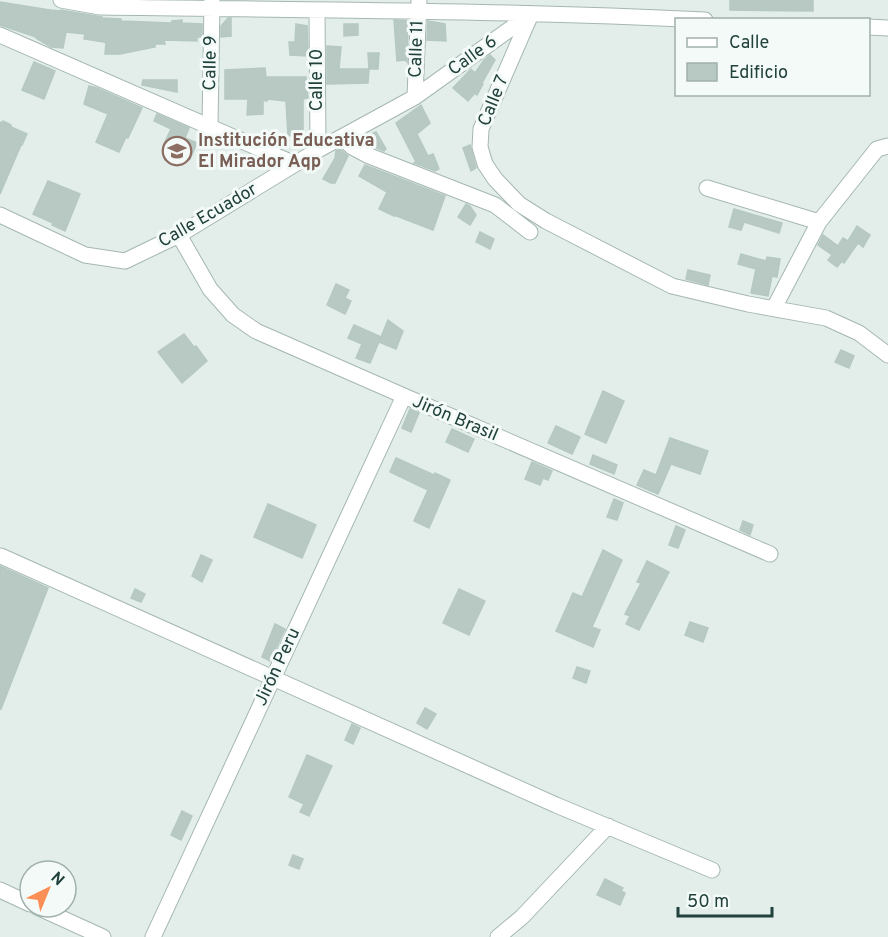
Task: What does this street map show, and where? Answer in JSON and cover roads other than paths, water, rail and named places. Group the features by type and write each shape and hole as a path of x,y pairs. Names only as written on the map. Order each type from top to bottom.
{"street":[{"path":"61,0 100,8 212,4 317,10 418,6 531,14 675,18"},
{"path":"625,0 626,16"},
{"name":"Calle 9","path":"210,127 212,4"},
{"name":"Calle 11","path":"415,97 418,6"},
{"name":"Calle 10","path":"317,10 318,150"},
{"name":"Calle 6","path":"415,97 531,14"},
{"name":"Calle 7","path":"531,14 481,129 480,147 485,164 495,179 519,204 546,221 672,286 748,304 826,318 859,333 888,355"},
{"path":"870,27 888,28"},
{"path":"0,35 295,164"},
{"name":"Calle Ecuador","path":"0,215 85,255 124,261 179,235 318,150 415,97"},
{"path":"342,137 352,147 367,155 495,205 530,232"},
{"path":"774,308 819,222 877,149 888,146"},
{"path":"495,205 502,186"},
{"path":"707,188 819,222"},
{"name":"Jirón Brasil","path":"179,235 210,289 233,315 256,331 770,554"},
{"name":"Jirón Peru","path":"153,937 404,396"},
{"path":"1,556 545,800 712,870"},
{"path":"498,937 522,917 608,826"},
{"path":"0,890 18,898"},
{"path":"64,919 104,937"}],"place":[{"name":"Institución Educativa El Mirador Aqp","path":"177,151"}]}
